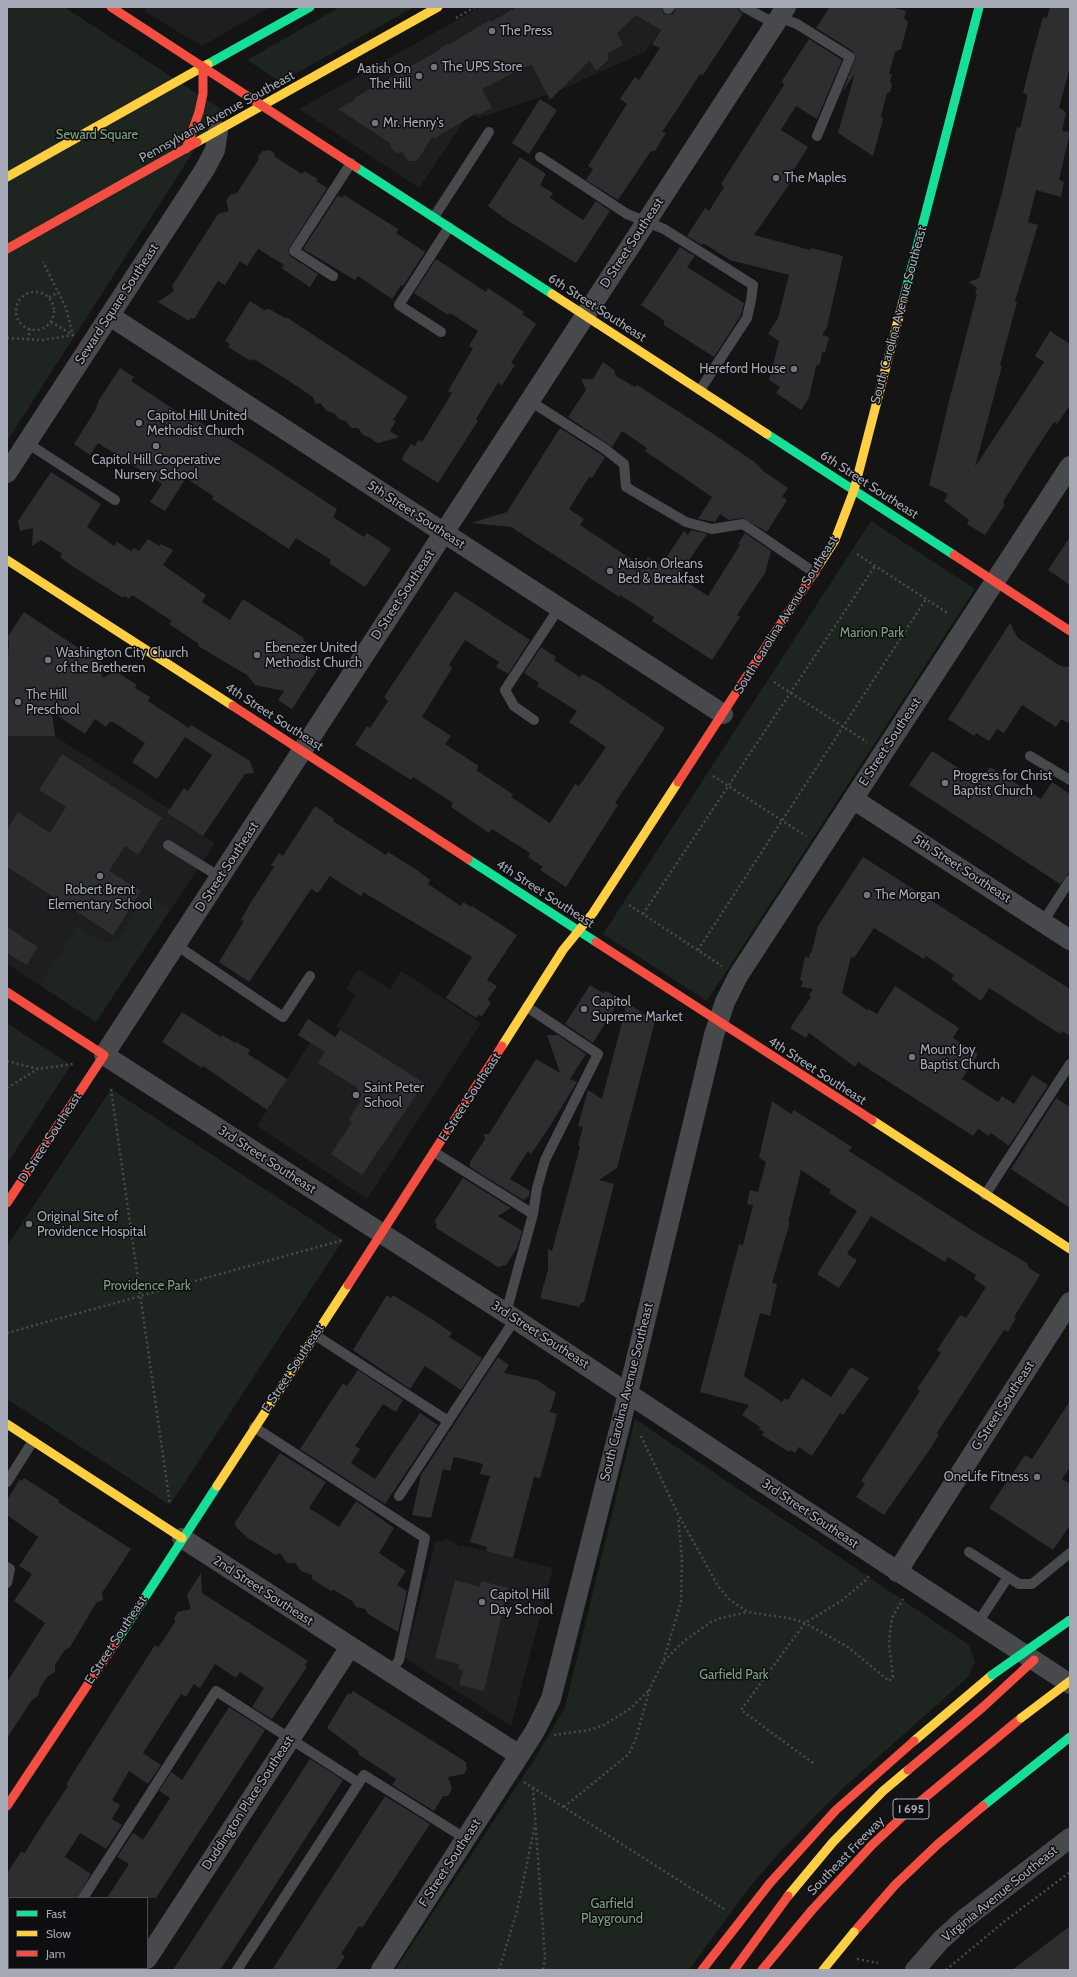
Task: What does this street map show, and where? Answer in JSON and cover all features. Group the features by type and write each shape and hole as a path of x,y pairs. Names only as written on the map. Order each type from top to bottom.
{"main road":[{"path":"7,177 310,7"},
{"name":"Pennsylvania Avenue Southeast","path":"7,249 438,7"},
{"name":"South Carolina Avenue Southeast","path":"579,932 593,913 723,714 835,540 854,490 979,7"},
{"name":"6th Street Southeast","path":"118,9 263,106 1070,631"},
{"path":"186,149 200,106 204,67"},
{"name":"4th Street Southeast","path":"7,560 1070,1249"},
{"name":"E Street Southeast","path":"7,1806 434,1152 563,950 579,932"},
{"name":"3rd Street Southeast","path":"7,992 104,1055"},
{"name":"D Street Southeast","path":"7,1203 104,1055"},
{"name":"2nd Street Southeast","path":"7,1424 182,1538"},
{"path":"734,1970 788,1896 833,1842 883,1791 983,1707 1034,1660 1070,1612"},
{"path":"702,1970 770,1883 836,1810 868,1780 992,1675 1070,1620"},
{"name":"Southeast Freeway","path":"762,1970 812,1910 872,1845 948,1777 1021,1718 1070,1681"},
{"path":"823,1970 895,1885 938,1844 990,1800 1070,1738"},
{"path":"990,1800 1044,1770"}],"street":[{"name":"D Street Southeast","path":"104,1055 782,13"},
{"name":"Seward Square Southeast","path":"7,473 205,169 215,150 218,131"},
{"name":"5th Street Southeast","path":"110,316 723,714"},
{"name":"E Street Southeast","path":"718,1021 738,976 1070,466"},
{"name":"5th Street Southeast","path":"853,799 1070,940"},
{"name":"South Carolina Avenue Southeast","path":"519,1755 544,1715 554,1687 718,1021"},
{"name":"3rd Street Southeast","path":"104,1055 627,1392 897,1572 1070,1684"},
{"name":"G Street Southeast","path":"897,1572 1070,1302"},
{"name":"2nd Street Southeast","path":"182,1538 519,1755"},
{"name":"Duddington Place Southeast","path":"148,1957 350,1647"},
{"name":"F Street Southeast","path":"381,1970 519,1755"},
{"name":"Virginia Avenue Southeast","path":"915,1970 941,1940 958,1925 1070,1838"}],"lane":[{"path":"744,7 770,21 782,13 784,19 797,24 850,57 817,136"},
{"path":"434,217 489,132"},
{"path":"540,157 627,214 664,229 753,286 747,318 700,390"},
{"path":"333,276 294,251 351,163"},
{"path":"441,332 399,305 449,227"},
{"path":"530,401 605,449 624,464 626,487 686,522 712,529 743,524 815,573"},
{"path":"27,443 115,500"},
{"path":"534,720 514,706 506,690 559,608"},
{"path":"1030,756 1070,780"},
{"path":"168,845 220,877"},
{"path":"1043,922 1070,880"},
{"path":"176,945 283,1017 310,976"},
{"path":"400,1496 448,1421 510,1316 533,1214 537,1188 545,1160 598,1054 527,1007"},
{"path":"985,1195 1070,1064"},
{"path":"434,1152 533,1214"},
{"path":"315,1335 448,1421"},
{"path":"254,1427 425,1538 399,1660 390,1673"},
{"path":"7,1482 33,1441"},
{"path":"969,1552 1019,1584 1032,1584 1070,1553"},
{"path":"7,1567 10,1569 7,1583"},
{"path":"977,1624 1008,1577"},
{"path":"85,1897 216,1691 358,1784"},
{"path":"237,1970 364,1775 466,1839"},
{"path":"7,1786 16,1792"}],"path":[{"path":"43,262 66,308 73,335"},
{"path":"34,291 42,292 49,297 54,306 55,312 51,322 39,330 30,329 23,325 18,319 16,311 22,296 34,291"},
{"path":"49,297 59,292"},
{"path":"51,322 73,335"},
{"path":"28,340 30,329"},
{"path":"7,338 43,340 73,335"},
{"path":"857,554 950,614"},
{"path":"643,914 875,566"},
{"path":"698,950 926,599"},
{"path":"774,682 867,742"},
{"path":"713,776 806,836"},
{"path":"629,905 722,966"},
{"path":"7,1060 38,1069 76,1064"},
{"path":"7,1088 38,1069"},
{"path":"111,1089 170,1505"},
{"path":"7,1333 343,1240"},
{"path":"641,1436 678,1514 718,1586 729,1599 748,1612"},
{"path":"564,1807 628,1754 636,1738 650,1688 663,1662 681,1602 682,1559 678,1514"},
{"path":"813,1763 741,1710 805,1622 841,1601 865,1582 869,1576"},
{"path":"663,1662 684,1641 701,1628 721,1618 748,1612 805,1622 848,1647 889,1681 893,1678 889,1653 891,1624 893,1616 904,1598"},
{"path":"554,1735 589,1730 612,1721 639,1702 650,1688"},
{"path":"523,1782 727,1911"},
{"path":"533,1788 545,1958 543,1970"},
{"path":"499,1970 517,1911 535,1821"},
{"path":"946,1970 1004,1921 1070,1872"},
{"path":"856,1959 878,1963"}],"shaded area":[{"path":"146,7 270,7 202,46 145,12"},
{"path":"480,7 676,7 645,52 555,92 479,118 470,112 419,188 299,109"},
{"name":"Robert Brent Elementary School","path":"7,736 55,736 171,810 179,821 215,843 96,1022 7,964"},
{"name":"Saint Peter School","path":"358,969 390,989 401,971 481,1023 367,1199 257,1126 320,1027 335,1037 340,1030 336,1027 356,995 346,989"},
{"name":"Capitol Hill Day School","path":"444,1539 455,1542 455,1545 461,1547 462,1545 553,1568 511,1726 405,1658 436,1540 443,1542"}],"green space":[{"name":"Seward Square","path":"7,7 64,7 227,114 213,121 7,441"},
{"path":"340,7 414,7 281,82 247,60"},
{"name":"Marion Park","path":"871,521 975,589 707,1001 603,934"},
{"path":"146,895 170,910 96,1022 40,985 78,926 104,943 117,941"},
{"path":"7,1023 71,1065 7,1164"},
{"name":"Providence Park","path":"111,1089 343,1240 170,1505 7,1399 7,1246"},
{"name":"Garfield Park","path":"635,1419 969,1645 975,1662 967,1678 841,1790 780,1852 748,1889 689,1970 395,1970 534,1760 565,1707"}],"building":[{"path":"517,7 662,7 663,13 667,15 673,14 676,7 738,7 739,11 743,14 703,75 700,74 662,132 666,133 655,151 651,151 618,200 586,180 593,169 588,166 627,104 620,99 635,77 639,80 660,48 652,44 661,30 636,15 617,33 623,45 607,54 609,59 596,71 590,60 550,100 532,65 527,66 482,89 492,108 478,115 477,113 435,138 432,137 417,161 408,161 402,152 397,153 392,149 390,143 338,109 354,100 354,98 440,50 441,47 450,44 490,20 491,22"},
{"path":"830,7 890,7 906,11 904,18 908,22 901,49 895,52 889,74 892,74 890,81 892,85 890,92 887,93 881,116 883,119 873,156 838,133 855,73 842,93 856,57 853,51 816,28"},
{"path":"1050,7 1070,7 1070,67 1059,108 1064,110 1066,113 1062,131 1070,132 1059,180 1064,182 1061,197 1036,190 1028,222 1038,225 1015,301 1017,302 1000,365 1002,366 975,467 1044,362 1035,356 1050,331 1070,344 1070,405 1057,424 1054,422 1036,449 1003,502 1004,506 985,535 967,524 969,520 944,501 948,494 929,485 977,294 975,294 977,288 969,282 979,278 1003,189 1017,127 1020,128 1027,99 1027,94 1023,93 1033,53 1043,17 1047,18"},
{"path":"809,39 842,60 817,119 796,106 781,130 808,147 791,174 795,176 754,235 810,250 811,248 843,256 827,327 822,335 829,337 825,353 822,352 820,364 816,366 809,398 801,410 776,393 780,387 769,380 779,341 768,334 778,318 789,275 730,260 703,243 702,245 687,236 705,208 709,211 724,187 721,184 784,85 782,81"},
{"path":"540,99 557,110 529,154 512,143"},
{"path":"269,150 274,153 275,157 302,174 304,171 318,179 316,181 327,188 288,250 290,256 318,274 310,287 281,268 284,265 258,249 247,266 240,261 225,285 218,281 194,319 191,318 189,321 158,302 174,291 172,286 218,214 229,211 226,201 230,195 237,193 259,159 258,156 263,151"},
{"path":"520,157 546,174 540,185 553,193 550,198 583,220 596,201 610,211 576,263 507,220 488,206"},
{"path":"338,195 342,198 344,195 398,229 396,233 425,252 403,286 401,285 392,299 358,276 355,280 303,249"},
{"path":"680,247 695,256 687,267 744,303 741,315 714,357 664,325 664,321 641,305"},
{"path":"436,259 486,292 488,288 524,312 522,314 536,324 511,363 515,365 502,385 498,383 476,419 478,421 438,483 402,460 403,456 411,444 415,446 418,440 422,442 452,393 448,391 473,348 469,346 478,331 450,313 448,315 414,293"},
{"path":"250,301 264,310 269,309 285,318 286,317 408,397 393,420 396,421 390,431 399,437 379,443 375,442 371,438 363,435 358,428 351,428 347,422 339,419 335,414 327,411 320,403 315,404 313,397 286,379 254,359 251,361 228,347 230,344 225,341"},
{"path":"603,362 614,370 616,376 635,387 637,385 715,435 756,463 763,471 788,488 782,497 787,500 767,532 743,518 729,520 720,514 715,522 698,519 712,497 645,451 647,448 622,431 612,447 568,417 586,390 581,379 593,379"},
{"path":"120,368 134,377 131,381 193,422 195,419 220,436 221,434 337,509 333,517 364,537 367,533 391,549 365,587 329,563 331,560 296,538 289,549 212,499 213,496 186,478 165,511 150,502 162,484 98,443 90,455 74,444 95,411 99,400"},
{"path":"560,428 605,457 592,478 589,477 569,509 584,519 580,525 642,566 648,557 661,565 684,531 688,535 691,530 707,534 678,576 708,596 740,545 738,544 745,533 771,551 765,573 737,615 740,617 712,660 652,621 654,617 620,595 619,597 511,527 471,523 507,512"},
{"path":"51,472 101,504 87,527 114,546 117,542 131,551 134,548 139,551 148,539 159,546 161,544 173,550 163,565 206,595 202,602 230,620 243,599 304,638 303,640 307,643 301,653 319,667 292,709 278,700 284,691 255,685 247,675 198,646 199,644 169,624 172,621 132,595 129,599 124,596 123,598 72,566 60,557 62,554 41,540 32,546 33,528 20,531 18,521"},
{"path":"1070,537 1070,585 1048,570"},
{"path":"455,591 530,640 508,674 496,667 499,662 465,640 449,665 452,668 422,717 451,736 445,744 479,766 476,770 511,793 513,795 511,797 550,823 575,784 579,786 606,747 569,722 577,711 537,686 539,683 524,673 541,647 556,657 554,660 580,677 582,674 597,682 665,728 615,803 618,805 566,887 540,870 543,867 528,857 530,853 492,829 489,833 451,807 453,803 413,777 411,780 355,745 367,726 370,728 388,701 384,697"},
{"path":"24,612 95,659 101,657 102,678 116,671 137,685 135,688 150,697 148,701 189,728 191,725 250,761 254,773 245,774 203,836 167,813 184,788 188,791 212,755 185,737 157,779 132,762 145,743 113,722 109,722 106,727 95,719 85,734 52,712 55,736 7,736 7,671 9,642 7,638"},
{"path":"1010,623 1018,638 1059,665 1064,667 1070,666 1070,724 1061,719 1056,727 1022,705 1004,733 997,729 989,741 976,733 974,736 948,719"},
{"path":"932,751 980,782 990,767 1041,799 1052,782 1070,794 1070,871 1060,884 909,785"},
{"path":"62,754 162,818 138,855 125,846 109,871 141,891 113,935 7,867 7,830 18,812 50,833 66,807 39,790"},
{"path":"315,806 334,819 333,821 386,855 388,852 417,870 430,880 428,884 461,906 463,902 471,907 472,906 517,935 487,980 497,986 488,999 491,1003 482,1016 478,1015 476,1018 446,998 472,957 363,892 361,896 330,876 318,893 311,889 249,982 219,962 244,921 241,920 251,902 274,867 271,865 279,853 283,856"},
{"path":"863,857 1070,989 1070,1036 1062,1031 1060,1034 989,988 981,1001 951,979 954,975 926,956 924,959 874,928 854,958 851,957 842,993 867,1010 868,1009 877,1014 895,986 959,1028 953,1038 978,1054 962,1079 998,1102 1002,1096 1014,1104 1032,1075 1048,1085 1009,1146 991,1133 989,1136 978,1129 973,1136 858,1062 855,1067 809,1033 806,1038 790,1028 811,997 809,995 813,989 801,987 803,982 800,980 805,957 809,958 810,953 811,954 818,926"},
{"path":"7,927 38,947 27,965 7,953"},
{"path":"590,985 603,993 606,991 620,999 593,1043 565,1024"},
{"path":"627,1003 655,1021 617,1168 599,1180 614,1184 584,1302 581,1303 579,1307 540,1298 548,1270 548,1249 552,1251 580,1147 578,1145 583,1127 578,1126 588,1090 602,1099"},
{"path":"182,1012 221,1037 222,1035 250,1050 248,1054 287,1079 267,1110 203,1066 202,1068 162,1042"},
{"path":"308,1019 335,1037 340,1030 424,1083 362,1175 331,1154 352,1122 349,1119 361,1101 353,1096 358,1088 318,1063 325,1052 298,1035"},
{"path":"547,1035 558,1035 586,1054 570,1079 577,1082 531,1154 528,1151 510,1179 530,1191 529,1196 523,1200 470,1167 470,1162 485,1139 484,1134 489,1134 536,1059 560,1073"},
{"path":"1056,1098 1070,1107 1070,1208 1011,1169"},
{"path":"772,1101 791,1114 794,1110 852,1147 849,1151 978,1234 1027,1263 1029,1268 1040,1275 1014,1317 1016,1318 1008,1332 1004,1330 937,1433 939,1435 930,1449 884,1515 856,1497 865,1484 861,1481 920,1391 917,1389 941,1353 937,1350 960,1315 966,1318 986,1287 974,1279 976,1275 948,1257 945,1262 871,1216 847,1254 857,1260 839,1288 817,1274 857,1211 829,1193 831,1190 801,1170 788,1223 790,1222 772,1283 777,1284 770,1316 760,1313 744,1376 782,1402 785,1398 788,1400 802,1378 831,1397 851,1367 869,1378 843,1415 840,1413 812,1456 799,1447 795,1453 790,1450 789,1452 762,1435 764,1432 759,1429 760,1427 742,1415 749,1405 700,1392 739,1244 743,1245 753,1205 747,1204 750,1190 758,1192 766,1162 759,1158"},
{"path":"463,1178 511,1208 498,1216 522,1231 517,1248 506,1265 498,1267 436,1228 437,1224 434,1222"},
{"path":"387,1295 391,1298 393,1295 433,1320 452,1333 449,1337 482,1358 461,1390 425,1366 410,1389 353,1350"},
{"path":"498,1357 509,1365 504,1373 537,1380 556,1393 550,1412 557,1414 553,1431 540,1478 534,1477 513,1558 486,1551 487,1547 470,1542 490,1476 480,1474 483,1464 454,1457 450,1471 443,1469 431,1518 412,1515 421,1475"},
{"path":"358,1370 403,1400 396,1412 383,1404 355,1446 360,1449 351,1463 375,1479 420,1413 438,1425 385,1504 300,1449 343,1383 347,1386"},
{"name":"OneLife Fitness","path":"1070,1401 1070,1467 1062,1479 1070,1484 1070,1525 1053,1550 989,1508 1025,1455 1032,1459"},
{"path":"280,1453 326,1482 309,1508 339,1527 356,1501 394,1528 379,1553 406,1571 397,1585 407,1591 398,1632 368,1614 365,1609 356,1607 352,1601 334,1590 331,1591 312,1579 312,1575 301,1571 295,1563 287,1563 280,1553 276,1555 248,1538 234,1524"},
{"path":"24,1478 131,1549 102,1593 103,1600 96,1603 70,1647 64,1651 55,1665 55,1672 47,1677 40,1688 38,1696 32,1700 7,1738 7,1682 45,1623 14,1601 32,1574 19,1566 38,1537 7,1515 7,1500 20,1479 22,1481"},
{"path":"201,1573 202,1593 308,1661 305,1665 307,1667 272,1719 252,1707 264,1688 240,1672 236,1678 215,1664 200,1688 194,1684 186,1697 181,1694 143,1753 161,1765 148,1784 129,1771 112,1800 120,1805 112,1819 122,1825 106,1849 80,1833 65,1857 91,1874 78,1897 7,1898 7,1873 21,1852 25,1853 68,1786 66,1785 73,1773 155,1645 158,1647 160,1645 175,1622 174,1618 178,1612 191,1609 187,1595"},
{"path":"455,1580 480,1587 481,1581 508,1588 484,1691 459,1685 463,1670 458,1669 459,1664 435,1658"},
{"path":"353,1691 466,1762 467,1769 464,1774 448,1777 452,1789 448,1796 443,1796 434,1811 392,1785 396,1779 358,1754 359,1752 327,1728 348,1693 351,1694"},
{"path":"229,1707 265,1730 156,1898 108,1897 129,1864 117,1857 133,1833 143,1840 170,1798 159,1791 171,1772 182,1780"},
{"path":"310,1759 343,1780 245,1932 220,1970 173,1970"},
{"path":"385,1796 430,1824 362,1928 359,1926 341,1954 345,1956 336,1970 272,1970"},
{"path":"1070,1926 1070,1970 1012,1970"}],"traffic: fast":[{"path":"208,64 310,7"},
{"path":"903,301 979,7"},
{"path":"356,167 552,294"},
{"path":"767,434 954,555"},
{"path":"468,859 596,942"},
{"path":"116,1642 217,1486"},
{"path":"992,1675 1070,1620"},
{"path":"983,1806 1070,1737"}],"traffic: slow":[{"path":"197,142 438,7"},
{"path":"7,177 208,64"},
{"path":"552,294 767,434"},
{"path":"819,565 835,540 854,490 903,301"},
{"path":"7,560 233,706"},
{"path":"502,1046 563,950 593,913 678,782"},
{"path":"872,1120 1070,1249"},
{"path":"217,1486 348,1285"},
{"path":"7,1424 182,1538"},
{"path":"914,1741 992,1675"},
{"path":"1021,1718 1070,1681"},
{"path":"788,1896 833,1842 883,1791 908,1770"},
{"path":"823,1970 854,1932"}],"traffic: jam":[{"path":"111,7 356,167"},
{"path":"186,149 199,112 203,94 203,67"},
{"path":"7,249 197,142"},
{"path":"954,555 1070,631"},
{"path":"678,782 819,565"},
{"path":"233,706 468,859"},
{"path":"596,942 872,1120"},
{"path":"7,992 104,1055 7,1203"},
{"path":"348,1285 502,1046"},
{"path":"7,1806 116,1642"},
{"path":"908,1770 983,1707 1034,1660"},
{"path":"812,1910 872,1845 904,1815 1021,1718"},
{"path":"770,1883 836,1810 914,1741"},
{"path":"854,1932 895,1885 938,1844 983,1806"},
{"path":"702,1970 770,1883"},
{"path":"734,1970 788,1896"},
{"path":"762,1970 812,1910"}],"place":[{"name":"The Press","path":"492,31"},
{"name":"The UPS Store","path":"434,67"},
{"name":"Aatish On The Hill","path":"419,76"},
{"name":"Mr. Henry's","path":"375,123"},
{"name":"The Maples","path":"776,178"},
{"name":"Hereford House","path":"794,369"},
{"name":"Capitol Hill United Methodist Church","path":"139,423"},
{"name":"Capitol Hill Cooperative Nursery School","path":"156,446"},
{"name":"Maison Orleans Bed & Breakfast","path":"610,571"},
{"name":"Ebenezer United Methodist Church","path":"257,655"},
{"name":"Washington City Church of the Bretheren","path":"48,660"},
{"name":"The Hill Preschool","path":"18,702"},
{"name":"Progress for Christ Baptist Church","path":"945,783"},
{"name":"Robert Brent Elementary School","path":"100,876"},
{"name":"The Morgan","path":"867,895"},
{"name":"Capitol Supreme Market","path":"584,1009"},
{"name":"Mount Joy Baptist Church","path":"912,1057"},
{"name":"Saint Peter School","path":"356,1095"},
{"name":"Original Site of Providence Hospital","path":"29,1224"},
{"name":"OneLife Fitness","path":"1037,1477"},
{"name":"Capitol Hill Day School","path":"482,1602"}],"park label":[{"name":"Garfield Playground","path":"612,1912"}]}
